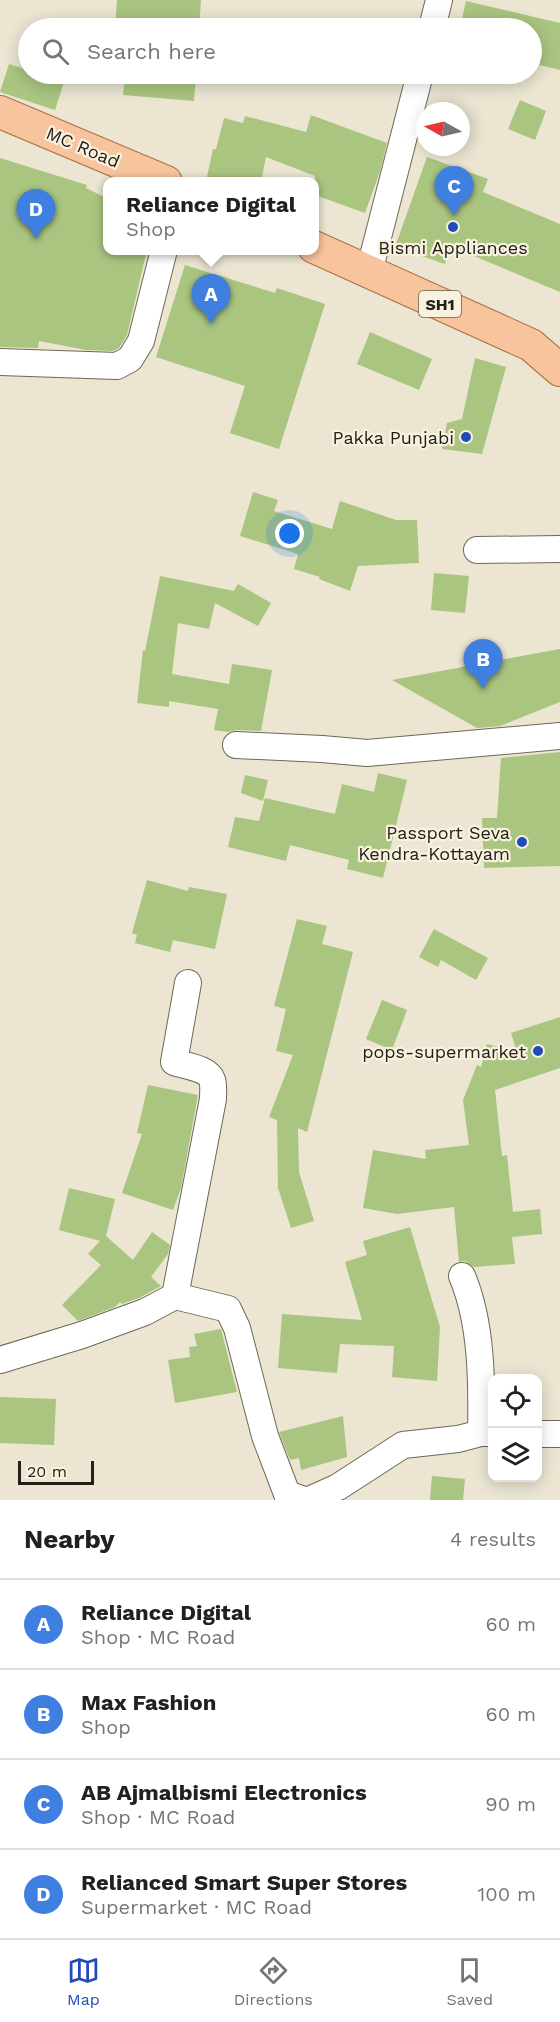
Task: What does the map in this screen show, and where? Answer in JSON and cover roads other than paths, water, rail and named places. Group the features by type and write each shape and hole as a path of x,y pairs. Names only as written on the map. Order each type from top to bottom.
{"main road":[{"name":"MC Road","path":"0,112 154,177"},
{"name":"SH1","path":"319,249 531,345 560,370"}],"street":[{"path":"434,18 439,0"},
{"path":"369,272 417,84"},
{"path":"0,363 117,366 130,359 141,341 163,255"},
{"path":"531,345 560,360"},
{"path":"477,550 560,549"},
{"path":"236,745 367,753 560,736"},
{"path":"175,1296 213,1099 212,1078 205,1070 174,1062 188,983"},
{"path":"309,1500 338,1487 403,1445 458,1439 487,1433 482,1375 470,1294 462,1276"},
{"path":"0,1360 82,1335 145,1312 175,1296 228,1309 237,1328 265,1436 287,1494 304,1500"},
{"path":"542,1434 560,1434"}],"place":[{"name":"AB Ajmalbismi Electronics","path":"454,216"},
{"name":"Bismi Appliances","path":"453,227"},
{"name":"Relianced Smart Super Stores","path":"36,239"},
{"name":"Reliance Digital","path":"211,324"},
{"name":"Pakka Punjabi","path":"466,437"},
{"name":"Max Fashion","path":"483,689"},
{"name":"Passport Seva Kendra-Kottayam","path":"522,842"},
{"name":"pops-supermarket","path":"538,1051"}]}
